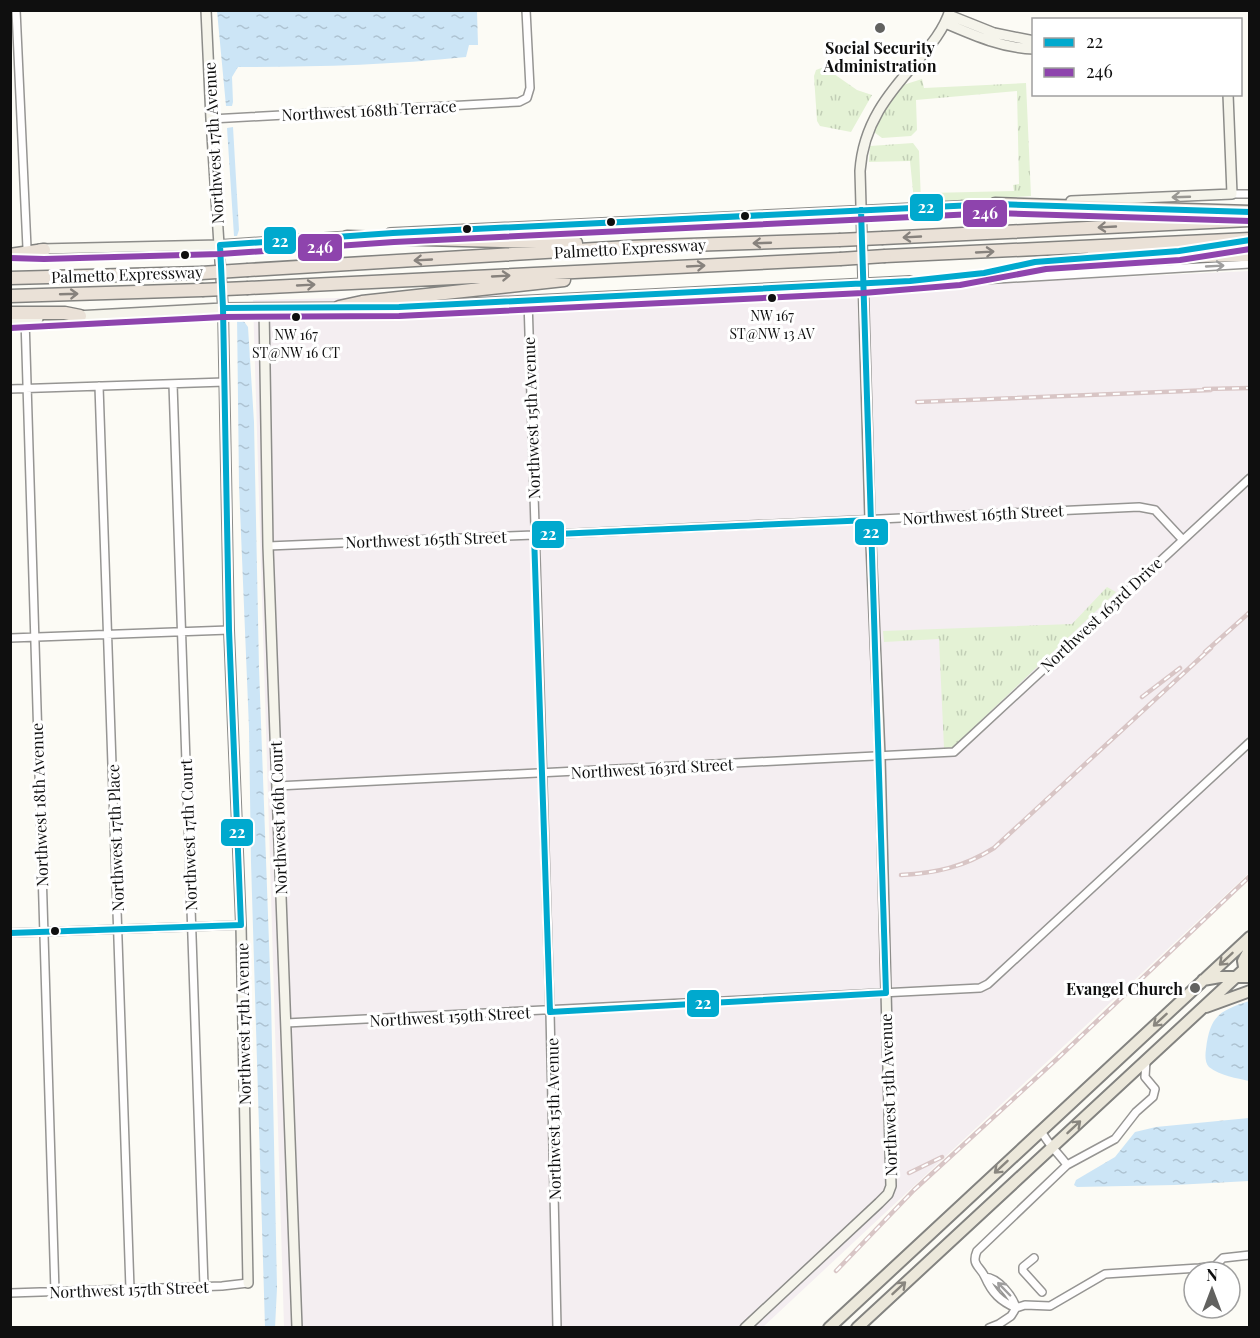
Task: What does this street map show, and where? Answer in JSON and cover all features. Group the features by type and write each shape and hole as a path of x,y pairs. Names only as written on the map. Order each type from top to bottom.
{"highway":[{"path":"995,204 1250,212"},
{"name":"Palmetto Expressway","path":"10,278 201,273 628,247 839,240 1250,220"},
{"path":"347,237 517,241 628,247"},
{"name":"Palmetto Expressway","path":"10,296 248,288 1250,239"},
{"path":"1045,249 1144,257 1250,255"},
{"path":"10,255 44,250"},
{"path":"339,307 362,302 566,280 596,271"},
{"path":"10,313 65,313 80,316"}],"main road":[{"path":"829,1328 1250,937"},
{"path":"1246,974 1244,961 1250,948"},
{"path":"1203,980 1246,974"},
{"path":"856,1328 1203,1007 1246,974"},
{"path":"1203,1007 1215,1005 1230,997 1250,991"}],"street":[{"path":"16,10 27,248"},
{"name":"Northwest 17th Avenue","path":"206,10 223,308 229,630 241,925 248,1283"},
{"name":"Northwest 168th Terrace","path":"211,119 519,102 527,98 530,88 526,10"},
{"path":"948,16 982,39 1030,45"},
{"name":"Northwest 13th Avenue","path":"745,1328 879,1203 888,1194 891,1186 861,163 866,141 877,112 889,94 934,42 948,16"},
{"path":"1228,96 1232,194"},
{"path":"10,249 220,245 393,233 1250,194"},
{"path":"10,319 223,308 399,307 910,281 981,280 1250,264"},
{"name":"Northwest 15th Avenue","path":"528,300 550,1011 557,1328"},
{"name":"Northwest 16th Court","path":"264,308 268,546 297,1328"},
{"name":"Northwest 18th Avenue","path":"25,319 55,1292"},
{"path":"10,389 225,382"},
{"name":"Northwest 17th Court","path":"173,384 204,1286"},
{"name":"Northwest 17th Place","path":"99,386 130,1289"},
{"name":"Northwest 163rd Drive","path":"954,752 1250,478"},
{"name":"Northwest 165th Street","path":"268,546 1139,507 1155,510 1182,539"},
{"path":"10,638 229,630"},
{"name":"Northwest 159th Street","path":"286,1023 980,988 988,984 1250,742"},
{"name":"Northwest 163rd Street","path":"277,786 954,752"},
{"path":"10,933 241,925"},
{"path":"1016,1308 1014,1301 1004,1289 991,1277 985,1277 975,1264 974,1258 977,1251 1068,1165 1115,1139 1136,1112 1153,1097 1155,1089 1145,1077 1147,1059"},
{"path":"1041,1130 1043,1137 1068,1165"},
{"path":"989,1328 1011,1316 1016,1308 1025,1305 1050,1306 1105,1274 1215,1266 1223,1258 1250,1255"},
{"path":"1034,1258 1023,1268 1023,1271 1042,1292"},
{"name":"Northwest 157th Street","path":"10,1293 248,1283"}],"shaded area":[{"path":"1249,271 1249,873 763,1327 284,1327 253,300 995,283"}],"green space":[{"path":"824,67 857,90 872,95 851,132 820,126 817,121 814,76 816,70"},
{"path":"922,79 924,88 1026,83 1031,196 929,202 929,193 1014,191 1013,185 1019,184 1017,91 916,100 917,130 911,136 882,138 874,132 885,109 903,85"},
{"path":"913,143 919,151 921,201 914,201 910,161 869,162 870,146"},
{"path":"1107,587 1116,592 953,747 944,748 939,639 884,642 883,631 1072,624"}],"water":[{"path":"217,11 477,11 478,45 469,45 466,57 438,60 295,67 238,67 232,77 232,106 226,106"},
{"path":"233,127 239,230 237,236 234,236 227,128"},
{"path":"237,315 248,327 254,422 259,668 271,997 277,1288 275,1328 265,1327 249,728 239,485"},
{"path":"1250,1001 1249,1081 1218,1073 1208,1065 1205,1056 1213,1022 1230,1008"},
{"path":"1249,1118 1249,1181 1175,1185 1077,1187 1074,1185 1076,1180 1115,1157 1135,1132 1156,1127"}],"railway":[{"path":"1204,389 1250,388"},
{"path":"917,402 1211,390"},
{"path":"1205,652 1250,612"},
{"path":"901,875 949,868 972,860 994,848 1211,648"},
{"path":"1142,697 1180,668"},
{"path":"836,1271 914,1190 1058,1058 1250,876"},
{"path":"909,1173 942,1157"}],"transit line":[{"name":"22","path":"10,933 241,925 229,630 220,245 393,233 995,204 1250,212"},
{"name":"22","path":"861,210 886,993 550,1012 534,535 870,520"},
{"name":"246","path":"10,258 220,254 394,242 995,213 1250,221"},
{"name":"22","path":"223,308 399,307 910,281 984,273 1035,262 1179,251 1250,240"},
{"name":"246","path":"10,328 223,317 399,316 863,293 960,285 1046,269 1180,260 1250,249"}],"place":[{"name":"Social Security Administration","path":"880,28"},
{"name":"NW 167 ST@NW 13 AV","path":"772,298"},
{"name":"NW 167 ST@NW 16 CT","path":"296,317"},
{"name":"Evangel Church","path":"1195,988"}]}
